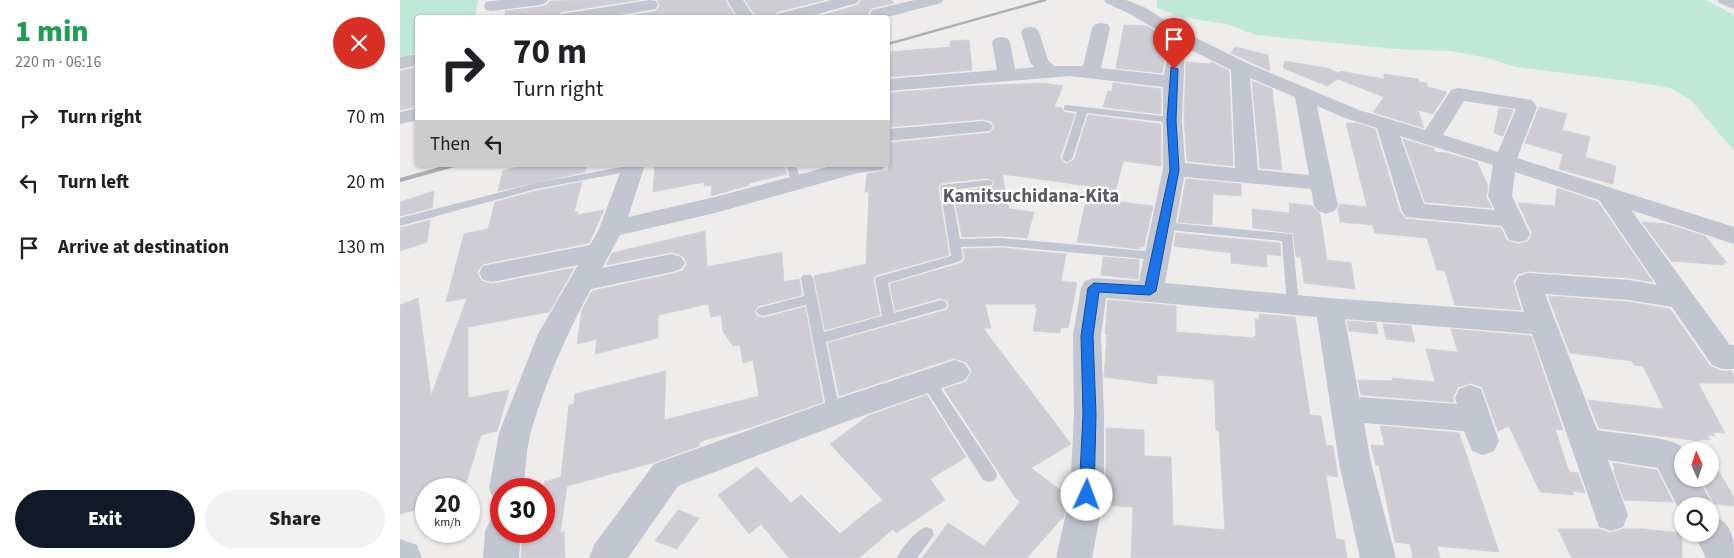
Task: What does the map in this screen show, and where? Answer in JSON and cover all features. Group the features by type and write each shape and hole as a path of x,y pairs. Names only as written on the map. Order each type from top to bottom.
{"street":[{"path":"491,8 540,0"},
{"path":"735,0 745,15"},
{"path":"790,15 816,4 851,0"},
{"path":"879,11 935,0"},
{"path":"1112,0 1138,11 1180,37 1240,67 1352,114 1724,232 1734,254"},
{"path":"1725,0 1734,4"},
{"path":"592,15 652,8"},
{"path":"1091,72 1101,28"},
{"path":"1030,32 1039,62 1049,72"},
{"path":"1150,291 1174,170 1172,120 1174,56 1177,41 1180,37"},
{"path":"1001,42 1007,75"},
{"path":"400,63 415,60"},
{"path":"1240,67 1248,176"},
{"path":"890,85 1070,70 1173,82"},
{"path":"1304,94 1326,206"},
{"path":"1386,125 1414,211 1514,227 1500,196 1504,161 1527,107 1525,104 1458,94 1430,138"},
{"path":"400,118 415,115"},
{"path":"890,135 983,127"},
{"path":"508,478 515,432 540,363 552,334 604,241 625,194 633,167"},
{"path":"492,273 604,241 794,174 849,167"},
{"path":"1174,170 1321,183"},
{"path":"1608,196 1722,357 1734,357"},
{"path":"582,281 672,262"},
{"path":"1611,515 1587,443 1528,283 1629,290 1680,298"},
{"path":"1074,558 1087,495 1089,414 1087,336 1094,288 1542,324"},
{"path":"1329,308 1355,462 1378,558"},
{"path":"607,558 666,476 833,413 942,376"},
{"path":"1346,409 1476,420"},
{"path":"1587,443 1668,455 1691,497"},
{"path":"1716,542 1725,558"},
{"path":"501,558 502,543"}],"lane":[{"path":"1067,108 1172,120"},
{"path":"1067,159 1083,110"},
{"path":"400,222 536,186 628,167"},
{"path":"889,318 881,280 957,258 945,187 988,182"},
{"path":"1163,226 1288,236 1293,304"},
{"path":"954,243 1001,242 1156,256"},
{"path":"807,278 833,413"},
{"path":"763,311 811,299"},
{"path":"819,339 941,305"},
{"path":"942,376 989,475"},
{"path":"906,558 926,534"}],"green space":[{"path":"400,0 478,0 475,15 415,15 415,53 400,57"},
{"path":"1157,0 1706,0 1734,15 1734,151 1691,100 1670,88 1516,67 1487,58 1451,51 1395,49 1256,35 1227,24 1181,17 1157,8"}],"building":[{"path":"638,0 561,12 559,15 506,15 505,11 540,7 547,5 550,1"},
{"path":"657,0 725,0 734,15 634,15 656,11 660,6"},
{"path":"745,0 824,0 777,12 775,15 755,15"},
{"path":"861,0 891,0 894,3 872,8 868,13 869,15 823,15 858,5"},
{"path":"1124,25 1147,26 1158,33 1157,38 1161,39 1160,51 1163,51 1163,59 1165,59 1162,73 1116,68"},
{"path":"969,40 972,70 890,77 890,52 950,47 950,41"},
{"path":"1235,47 1268,55 1270,71 1231,53"},
{"path":"1285,61 1327,68 1339,73 1340,71 1384,79 1384,74 1418,79 1419,82 1427,83 1427,87 1447,92 1433,114 1418,110 1424,128 1373,112 1384,97 1338,79 1327,86 1283,68"},
{"path":"1186,62 1211,64 1211,62 1229,71 1233,166 1187,161 1184,120"},
{"path":"415,68 415,107 400,110 400,71"},
{"path":"1252,81 1272,89 1282,170 1260,168"},
{"path":"1044,83 1063,86 1054,107 1062,108 1064,112 1075,114 1060,158 1066,164 1074,160 1088,115 1161,124 1161,166 1123,161 1113,201 1153,206 1144,247 1140,246 1140,249 1077,242 1089,186 1002,174 1009,209 1034,212 1027,238 1001,236 962,237 953,192 992,187 995,182 988,178 941,183 938,187 949,255 876,275 873,280 880,315 825,330 814,276 866,264 869,192 865,192 867,174 888,170 888,167 890,167 890,143 990,133 995,127 991,121 983,119 890,127 890,93"},
{"path":"1113,83 1161,89 1161,114 1103,107 1108,91 1112,92"},
{"path":"1539,107 1567,114 1562,130 1590,137 1585,157 1616,166 1613,184 1559,169 1563,154 1525,143"},
{"path":"1499,108 1513,110 1503,136 1494,133"},
{"path":"1346,123 1356,123 1375,129 1400,212 1406,219 1501,228 1507,241 1518,244 1529,241 1532,233 1518,203 1555,206 1557,188 1598,202 1653,282 1629,278 1528,271 1518,274 1513,282 1521,310 1455,305 1445,271 1437,270 1427,238 1375,233 1373,225 1340,222 1338,209 1340,204 1367,207"},
{"path":"1403,139 1433,148 1435,152 1447,153 1477,162 1488,186 1486,197 1492,208 1425,202"},
{"path":"516,167 586,167 585,172 498,191 503,171"},
{"path":"655,167 785,167 787,174 749,183 749,185 711,196 712,185 704,186 704,182 653,192"},
{"path":"1186,179 1241,184 1241,196 1213,194 1212,225 1178,222"},
{"path":"582,182 574,212 578,212 577,215 604,210 589,243 483,264 477,272 481,281 492,284 574,268 549,312 468,327 468,398 509,390 497,431 481,435 467,478 415,478 415,510 400,514 400,305 418,298 431,396 467,298 446,302 464,234 488,229 495,202 536,191"},
{"path":"434,191 432,208 400,216 400,202"},
{"path":"1289,203 1312,206 1320,214 1327,260 1351,263 1355,289 1304,283 1301,258 1296,257 1293,233 1253,228 1252,209 1290,213"},
{"path":"430,220 427,242 400,251 400,228"},
{"path":"1642,222 1666,224 1705,236 1727,263 1723,263 1724,265 1671,261"},
{"path":"705,231 707,267 782,252 784,282 799,279 802,295 758,306 754,312 757,316 763,318 805,307 823,402 751,427 705,440 699,443 699,446 652,463 567,486 560,534 564,531 565,558 521,558 522,543 555,543 555,479 561,477 569,405 574,404 575,394 666,371 664,420 759,396 753,360 743,363 740,345 733,346 723,331 721,315 711,317 708,304 658,315 658,338 595,354 597,339 577,344 582,310 592,291 672,274 682,271 687,264 683,256 672,252 606,265 612,253"},
{"path":"1176,233 1280,243 1281,256 1266,254 1267,267 1231,263 1231,253 1174,246"},
{"path":"1001,248 1066,254 1061,281 1077,283 1068,328 1061,327 1060,333 1033,331 1036,304 985,304 991,328 983,328 1071,444 1031,468 1068,496 1063,519 1027,558 922,558 948,523 984,546 1020,502 944,389 966,382 972,371 966,362 954,358 839,396 828,343 947,310 949,306 948,301 940,298 895,311 890,284 962,263 965,258 963,249"},
{"path":"1103,257 1139,260 1138,279 1101,275"},
{"path":"1548,296 1629,302 1670,309 1710,366 1721,371 1731,371 1734,374 1734,383 1698,383 1725,433 1712,432 1715,436 1708,435 1710,440 1699,439 1700,441 1599,428 1588,400 1664,409 1643,366 1634,365 1632,361 1570,353"},
{"path":"1108,300 1176,306 1176,332 1254,338 1256,336 1255,319 1259,320 1259,314 1295,317 1310,415 1321,416 1326,445 1333,446 1338,477 1326,475 1336,539 1344,540 1347,558 1131,558 1133,507 1104,505 1106,495 1106,428 1144,430 1144,456 1171,457 1173,525 1225,530 1219,431 1216,430 1214,380 1157,375 1157,384 1104,377"},
{"path":"1347,321 1376,323 1378,334 1349,331"},
{"path":"1383,324 1411,326 1415,342 1386,339"},
{"path":"1451,329 1531,336 1563,430 1555,429 1569,472 1578,473 1585,493 1572,491 1574,495 1540,492 1509,426 1498,431 1482,387 1471,383 1458,387 1453,397 1454,402 1361,395 1358,380 1393,381 1392,378 1435,382 1426,349 1458,352"},
{"path":"927,395 966,457 930,479 945,500 896,533 893,529 859,558 789,558 761,524 749,534 718,495 757,467 791,503 801,495 840,534 883,500 830,444 868,416"},
{"path":"1380,426 1459,433 1499,552 1437,546 1440,558 1413,558 1410,544 1395,542 1379,466 1376,465 1371,445 1385,446"},
{"path":"1613,463 1657,470 1673,502 1624,500 1613,469 1615,469"},
{"path":"1719,472 1734,497 1734,506 1719,504 1719,497 1710,497 1706,488 1719,488"},
{"path":"678,510 699,518 677,549 655,541"},
{"path":"1558,529 1599,529 1610,533 1623,529 1674,532 1674,542 1682,542 1682,558 1572,558"}],"railway":[{"path":"890,43 1045,0"},
{"path":"400,180 447,167"}],"district":[{"name":"Kamitsuchidana-Kita","path":"1031,196"}],"route":[{"path":"1087,495 1089,414 1087,336 1094,288 1150,291 1174,170 1172,120 1174,69"}]}
